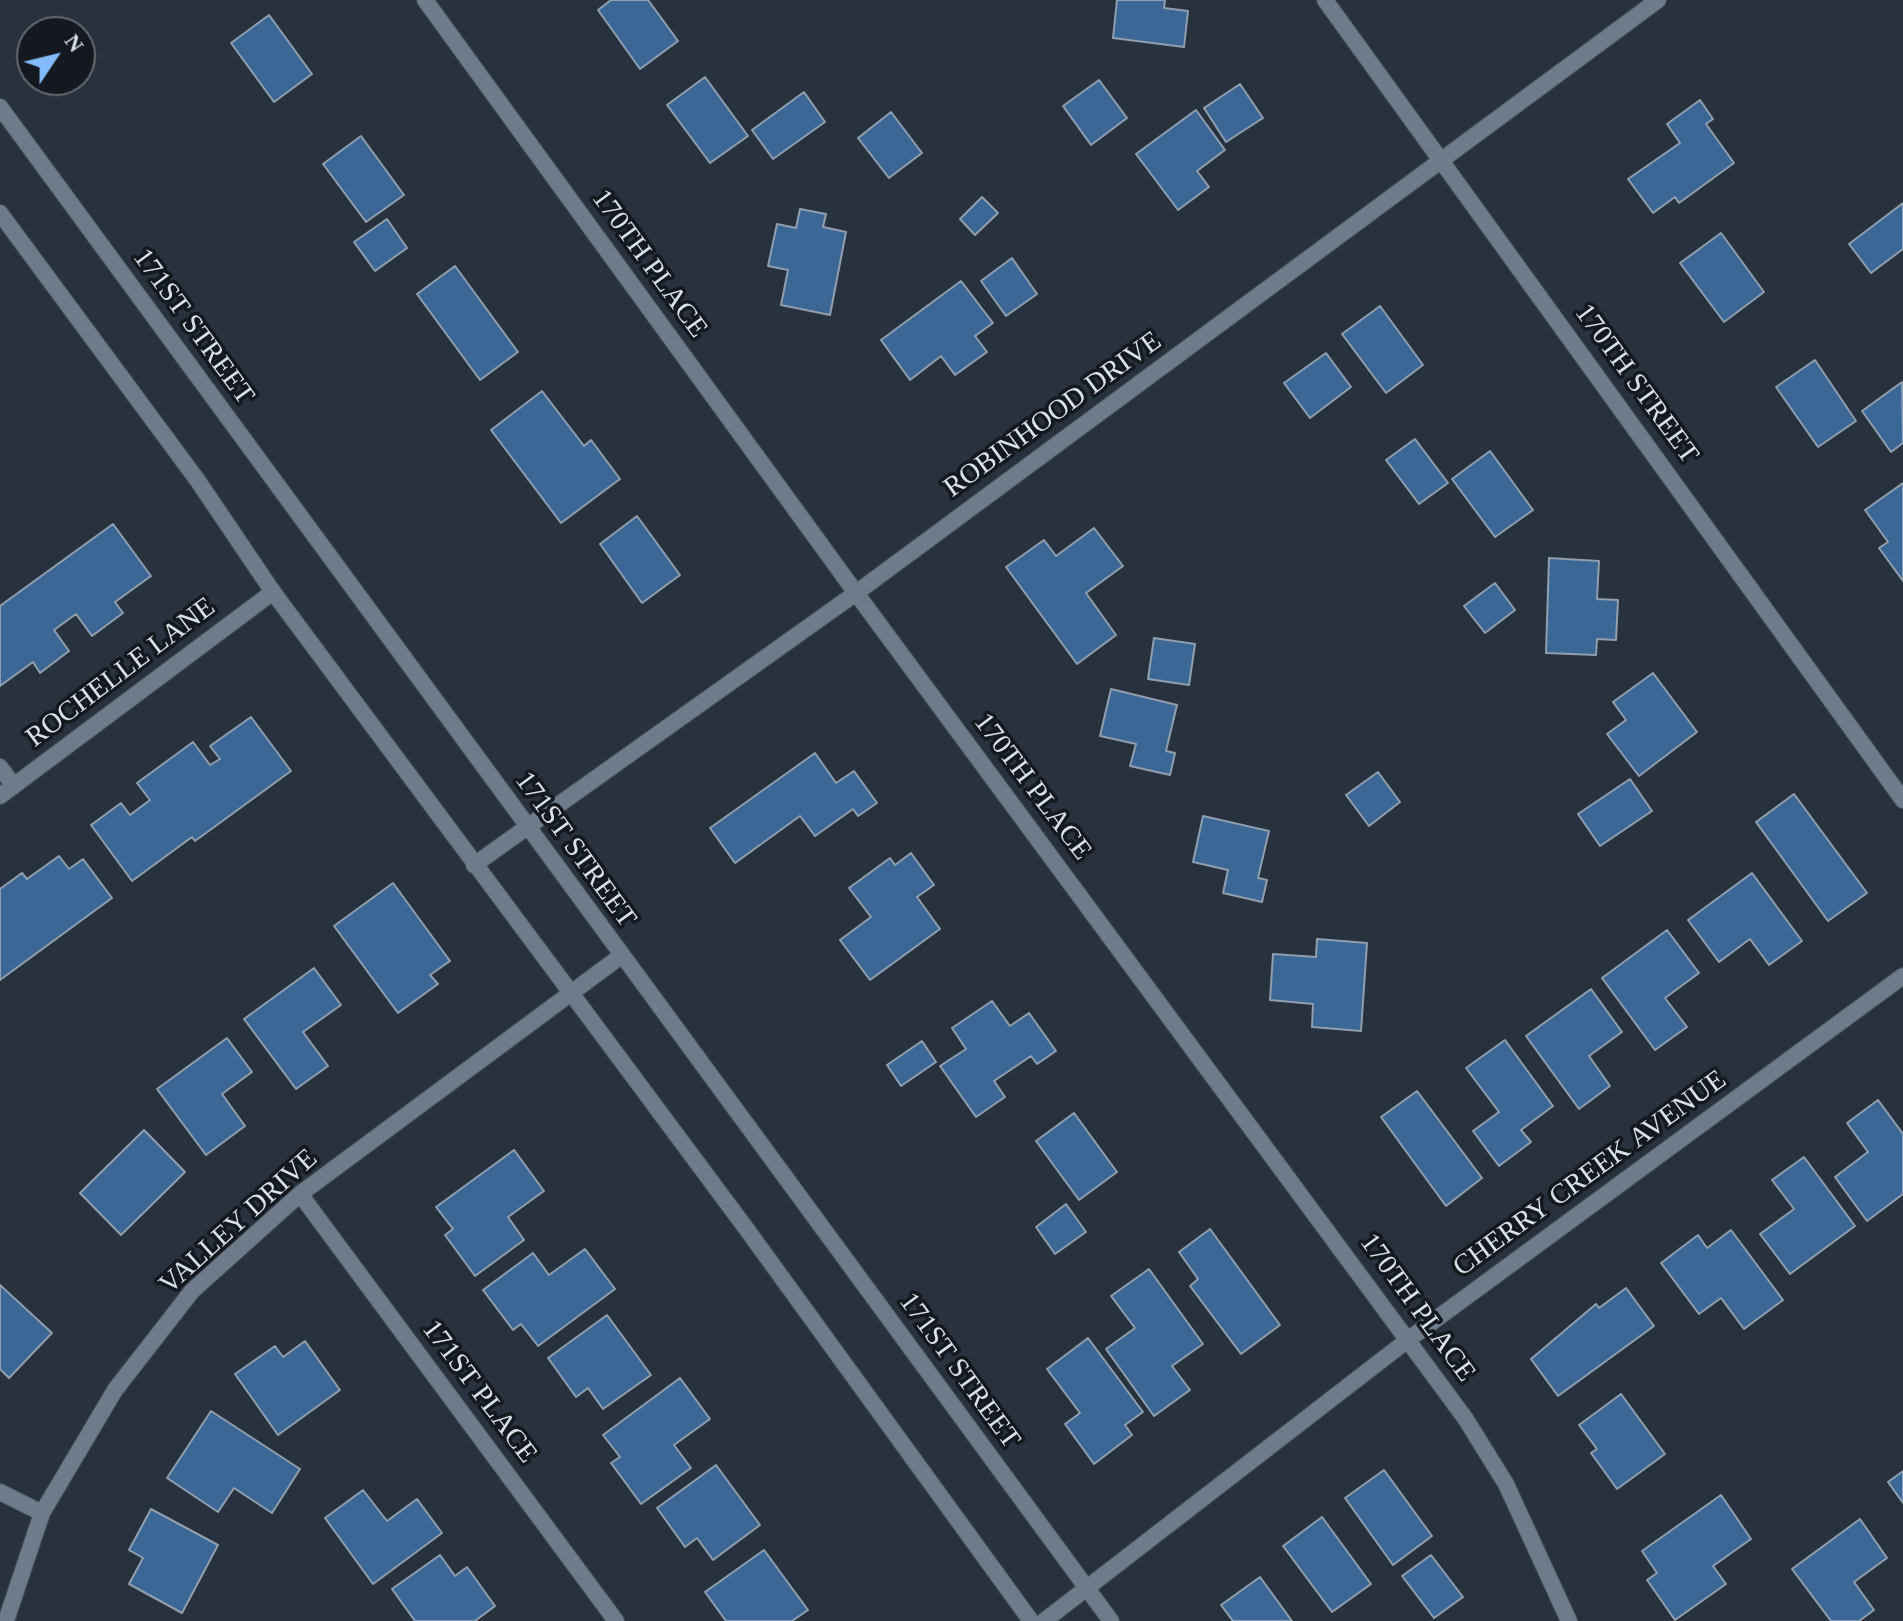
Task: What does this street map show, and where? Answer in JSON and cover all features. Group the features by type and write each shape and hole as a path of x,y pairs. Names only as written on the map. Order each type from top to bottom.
{"street":[{"name":"170TH PLACE","path":"425,0 856,593 1465,1418 1506,1484 1569,1621"},
{"name":"170TH STREET","path":"1325,0 1903,800"},
{"name":"ROBINHOOD DRIVE","path":"474,865 856,593 1658,0"},
{"name":"171ST STREET","path":"0,107 1111,1621"},
{"path":"0,213 198,481 273,592 748,1231 1031,1621"},
{"name":"ROCHELLE LANE","path":"0,796 273,592"},
{"path":"0,767 14,786"},
{"name":"VALLEY DRIVE","path":"6,1621 42,1513 115,1390 192,1291 300,1194 621,956"},
{"name":"CHERRY CREEK AVENUE","path":"1044,1621 1409,1339 1903,976"},
{"name":"171ST PLACE","path":"300,1194 616,1621"},
{"path":"0,1492 42,1513"}],"building":[{"path":"611,0 648,0 678,41 640,69 598,10"},
{"path":"1117,0 1165,0 1164,8 1188,11 1184,47 1113,38"},
{"path":"269,15 312,74 274,102 231,43"},
{"path":"705,77 748,136 710,163 667,105"},
{"path":"1099,80 1127,118 1091,145 1063,106"},
{"path":"1240,84 1263,118 1226,142 1204,108"},
{"path":"804,92 825,122 773,159 752,130"},
{"path":"1700,100 1713,119 1706,124 1734,163 1679,203 1675,197 1653,213 1628,179 1680,143 1667,124"},
{"path":"1196,110 1225,150 1197,171 1209,187 1178,210 1136,154"},
{"path":"891,112 922,153 889,178 858,138"},
{"path":"361,136 404,195 366,222 323,164"},
{"path":"982,197 998,213 975,235 960,219"},
{"path":"1903,203 1903,249 1871,273 1849,244"},
{"path":"800,209 826,214 823,227 846,232 830,315 781,305 788,270 768,266 777,224 796,228"},
{"path":"387,219 407,248 375,271 354,242"},
{"path":"1721,233 1764,292 1724,322 1680,263"},
{"path":"1012,258 1037,294 1006,316 981,281"},
{"path":"455,266 518,352 480,380 417,294"},
{"path":"961,281 993,323 975,336 987,352 955,375 941,356 910,380 881,340"},
{"path":"1380,306 1423,365 1386,393 1342,334"},
{"path":"1326,353 1351,387 1310,418 1284,383"},
{"path":"1815,360 1856,421 1818,447 1776,387"},
{"path":"1902,382 1903,443 1891,452 1862,411"},
{"path":"542,391 584,446 591,440 620,479 561,523 491,430"},
{"path":"1415,439 1448,483 1419,504 1386,460"},
{"path":"1490,451 1533,510 1495,537 1452,479"},
{"path":"1903,483 1903,581 1879,548 1888,542 1865,510"},
{"path":"637,516 680,575 642,603 600,544"},
{"path":"113,524 151,576 115,602 123,613 92,636 76,614 54,630 69,651 40,673 33,662 0,686 0,606"},
{"path":"1094,528 1123,566 1086,593 1116,635 1077,664 1006,567 1044,540 1056,556"},
{"path":"1549,558 1599,561 1597,599 1618,600 1616,640 1597,639 1596,655 1546,653"},
{"path":"1495,583 1515,610 1485,633 1464,606"},
{"path":"1154,638 1195,644 1189,685 1148,679"},
{"path":"1653,673 1697,732 1639,776 1607,734 1626,720 1613,702"},
{"path":"1111,689 1177,705 1166,751 1175,753 1170,775 1130,766 1136,744 1100,736"},
{"path":"251,717 291,771 195,841 192,837 132,881 91,825 121,803 130,815 150,800 137,783 193,742 210,765 220,759 210,746"},
{"path":"815,753 836,783 854,771 877,803 858,816 853,809 815,836 800,816 735,863 710,828"},
{"path":"1378,772 1400,802 1369,826 1346,795"},
{"path":"1630,779 1652,811 1600,846 1578,814"},
{"path":"1794,794 1867,893 1828,921 1756,822"},
{"path":"1203,816 1269,831 1258,878 1267,880 1262,902 1223,893 1228,870 1193,862"},
{"path":"911,853 934,885 917,897 940,929 870,980 840,940 871,917 849,888 890,858 895,865"},
{"path":"59,856 69,869 83,859 112,898 0,980 0,889 22,873 27,879"},
{"path":"1752,873 1802,941 1769,965 1750,939 1719,962 1688,920"},
{"path":"393,883 450,961 430,975 438,984 398,1013 334,926"},
{"path":"1667,930 1699,973 1665,998 1687,1027 1655,1050 1602,978"},
{"path":"1317,939 1367,943 1361,1031 1312,1027 1313,1004 1270,1000 1273,954 1316,957"},
{"path":"314,968 341,1005 303,1032 328,1066 296,1089 244,1019"},
{"path":"1591,989 1622,1032 1589,1056 1610,1086 1579,1109 1526,1036"},
{"path":"992,1001 1010,1026 1029,1013 1056,1051 1037,1064 1031,1056 994,1081 1005,1097 976,1117 940,1066 966,1049 952,1028"},
{"path":"227,1038 252,1072 222,1094 245,1126 206,1155 157,1089"},
{"path":"1505,1040 1553,1106 1521,1130 1531,1142 1499,1166 1473,1131 1499,1112 1466,1068"},
{"path":"922,1041 936,1062 901,1086 887,1065"},
{"path":"1417,1091 1482,1178 1446,1206 1381,1117"},
{"path":"1878,1100 1903,1134 1903,1194 1867,1221 1835,1177 1868,1152 1847,1123"},
{"path":"1074,1113 1117,1172 1079,1200 1036,1141"},
{"path":"144,1130 185,1172 121,1235 80,1193"},
{"path":"514,1150 544,1191 508,1217 524,1240 475,1276 445,1235 453,1229 436,1207"},
{"path":"1804,1157 1855,1226 1790,1274 1760,1234 1794,1209 1772,1180"},
{"path":"1066,1204 1086,1232 1055,1254 1036,1227"},
{"path":"1210,1229 1280,1325 1241,1354 1190,1286 1198,1279 1179,1252"},
{"path":"1731,1230 1783,1300 1744,1329 1721,1298 1699,1314 1661,1263 1698,1235 1707,1248"},
{"path":"585,1249 615,1289 538,1346 521,1324 513,1330 483,1290 533,1253 549,1275"},
{"path":"1149,1269 1203,1344 1172,1366 1190,1390 1154,1416 1106,1349 1135,1328 1111,1296"},
{"path":"0,1285 52,1333 9,1378 0,1369"},
{"path":"1626,1288 1654,1326 1558,1396 1531,1359 1596,1304 1599,1308"},
{"path":"607,1315 651,1375 603,1409 588,1388 576,1397 548,1358"},
{"path":"1088,1338 1143,1412 1125,1425 1132,1435 1094,1464 1065,1424 1080,1413 1047,1369"},
{"path":"305,1341 340,1390 278,1435 235,1374 275,1346 283,1357"},
{"path":"680,1378 710,1419 674,1445 691,1468 641,1504 611,1463 620,1457 603,1435"},
{"path":"1621,1394 1665,1454 1617,1489 1591,1453 1597,1449 1579,1425"},
{"path":"211,1411 300,1469 272,1513 234,1488 218,1512 167,1478"},
{"path":"716,1465 760,1525 713,1560 697,1538 685,1547 657,1508"},
{"path":"1384,1470 1432,1536 1393,1565 1345,1498"},
{"path":"1903,1471 1903,1503 1888,1482"},
{"path":"363,1490 387,1521 417,1499 442,1533 373,1584 325,1518"},
{"path":"1721,1495 1751,1539 1713,1566 1726,1584 1675,1620 1647,1580 1657,1573 1642,1551"},
{"path":"151,1509 218,1545 182,1613 129,1584 143,1558 129,1550"},
{"path":"1322,1517 1371,1584 1332,1612 1283,1546"},
{"path":"1860,1519 1887,1558 1854,1582 1874,1610 1859,1621 1831,1621 1792,1569"},
{"path":"764,1550 808,1610 792,1621 726,1621 705,1592"},
{"path":"440,1555 455,1576 467,1567 495,1606 475,1621 415,1621 392,1589"},
{"path":"1431,1555 1463,1597 1434,1618 1402,1576"},
{"path":"1260,1577 1292,1621 1233,1621 1221,1605"}]}
